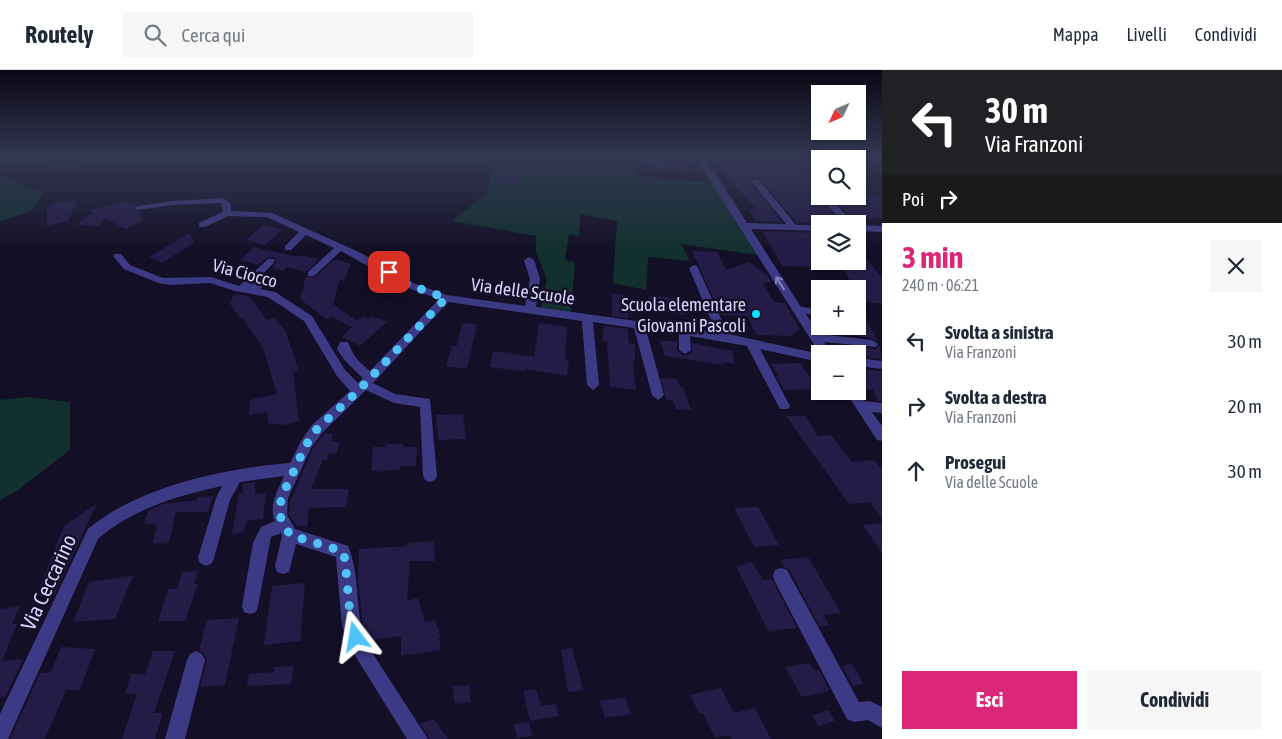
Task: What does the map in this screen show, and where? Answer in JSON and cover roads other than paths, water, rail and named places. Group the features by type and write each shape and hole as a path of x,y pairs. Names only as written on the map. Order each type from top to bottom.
{"street":[{"path":"720,188 821,345"},
{"path":"762,188 793,227"},
{"path":"137,208 173,203 223,200 227,204 227,213"},
{"path":"831,205 841,215"},
{"path":"202,225 227,213 269,215 340,247 389,272 409,285 446,298"},
{"path":"744,226 811,228"},
{"path":"866,228 882,229"},
{"path":"288,248 305,231"},
{"path":"311,274 340,247"},
{"name":"Via Ciocco","path":"118,256 127,266 160,280 170,282 211,280 241,289 272,294 308,319 340,373 364,384"},
{"path":"529,260 535,279 530,310"},
{"path":"241,289 271,261"},
{"path":"694,268 724,337"},
{"path":"253,290 267,277"},
{"name":"Via delle Scuole","path":"283,566 287,530 280,516 281,498 306,445 317,429 364,384 446,298 684,330 751,342 811,356"},
{"path":"798,310 811,311"},
{"path":"587,318 593,385"},
{"path":"639,325 658,395"},
{"path":"684,330 685,350"},
{"path":"816,337 872,344"},
{"path":"751,342 784,406"},
{"path":"344,345 343,349 364,384 388,399 402,402 426,402 430,476"},
{"path":"866,363 882,365"},
{"path":"857,400 882,436"},
{"path":"860,405 882,408"},
{"name":"Via Ceccarino","path":"0,735 93,534 114,516 140,504 188,489 270,470 296,469"},
{"path":"206,558 223,498 235,478"},
{"path":"250,606 261,543 266,532 287,530 342,551 345,559 351,626 360,649 418,739"},
{"path":"781,576 854,712 870,710 882,718"},
{"path":"175,739 196,660"}],"place":[{"name":"Scuola elementare Giovanni Pascoli","path":"756,314"}]}
